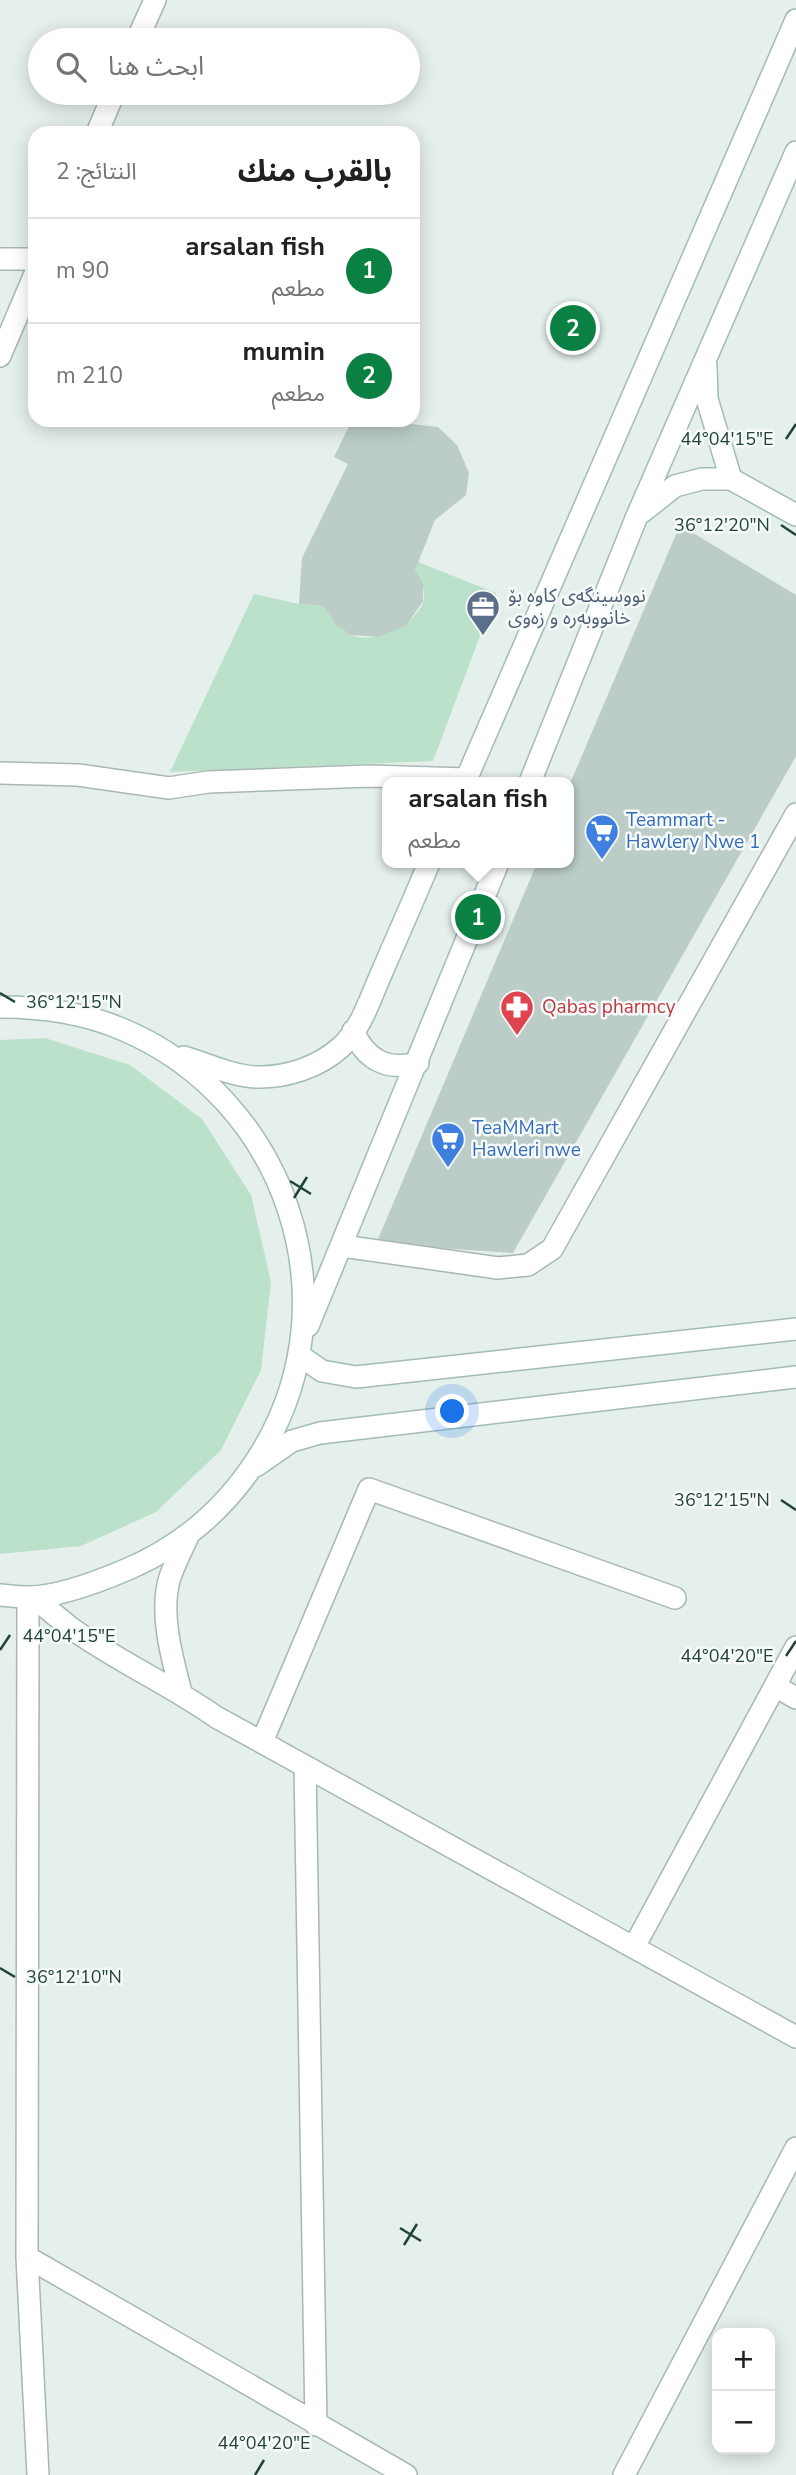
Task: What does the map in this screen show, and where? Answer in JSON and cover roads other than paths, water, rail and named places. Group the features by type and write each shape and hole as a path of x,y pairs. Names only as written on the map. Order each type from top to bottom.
{"street":[{"path":"142,28 155,0"},
{"path":"467,777 796,20"},
{"path":"100,126 109,105"},
{"path":"532,777 637,516 796,152"},
{"path":"0,259 28,258"},
{"path":"0,356 28,290"},
{"path":"705,360 707,400 731,479"},
{"path":"637,516 675,486 702,479 731,479 796,515"},
{"path":"0,773 78,775 169,788 208,782 388,777"},
{"path":"342,1246 498,1268 528,1265 552,1249 796,814"},
{"path":"164,1051 256,1077 293,1073 327,1057 342,1046 363,1014 427,868"},
{"path":"300,1348 496,868"},
{"path":"0,1007 36,1007 80,1015 124,1029 164,1051 203,1079 237,1114 265,1154 286,1198 299,1245 304,1293 300,1348 292,1386 273,1432 252,1469 222,1505 188,1536 149,1560 105,1579 31,1597 0,1595"},
{"path":"354,1031 359,1044 378,1062 391,1066 418,1063"},
{"path":"300,1348 322,1371 356,1377 796,1329"},
{"path":"252,1469 292,1441 320,1433 796,1377"},
{"path":"261,1742 369,1489 675,1598"},
{"path":"181,1692 168,1642 167,1610 169,1579 188,1536"},
{"path":"31,1597 72,1628 181,1692 216,1717 796,2037"},
{"path":"31,1597 27,2257 38,2475"},
{"path":"634,1947 796,1647"},
{"path":"775,1686 796,1698"},
{"path":"305,1766 316,2425"},
{"path":"624,2475 796,2148"},
{"path":"27,2257 406,2475"}],"place":[{"name":"mumin","path":"573,328"},
{"name":"نووسینگەی کاوە بۆ خانووبەرە و زەوی","path":"483,637"},
{"name":"Teammart - Hawlery Nwe 1","path":"602,861"},
{"name":"arsalan fish","path":"478,917"},
{"name":"Qabas pharmcy","path":"517,1037"},
{"name":"TeaMMart Hawleri nwe","path":"448,1169"}]}
